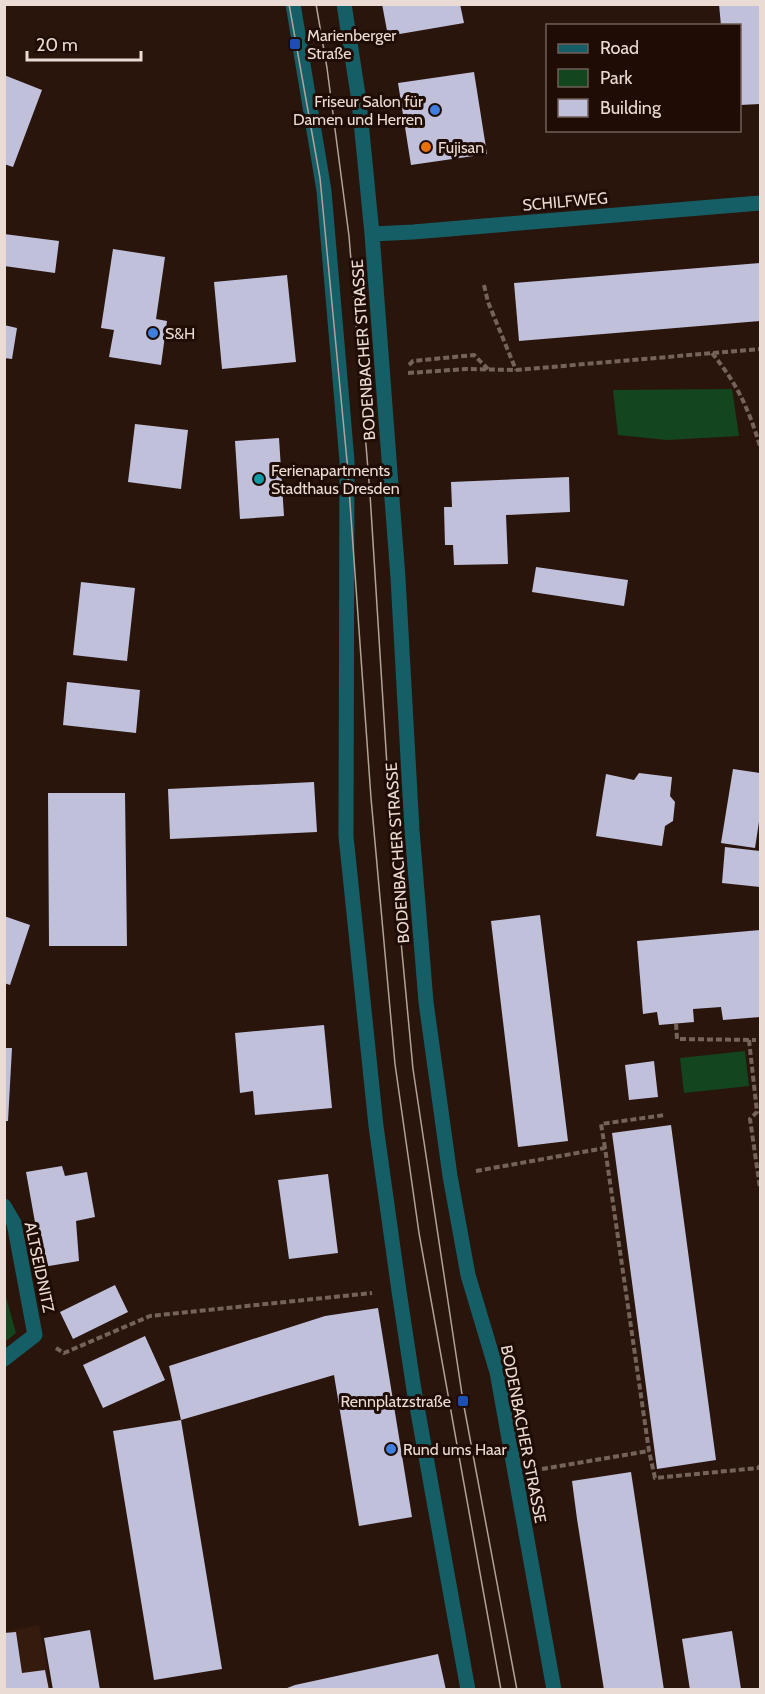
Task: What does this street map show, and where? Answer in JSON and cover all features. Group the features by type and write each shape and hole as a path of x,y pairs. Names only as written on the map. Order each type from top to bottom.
{"street":[{"name":"BODENBACHER STRASSE","path":"293,4 324,191 347,461 346,836 376,1126 414,1390 468,1689"},
{"name":"BODENBACHER STRASSE","path":"344,4 358,101 372,234 398,578 413,842 426,1002 450,1176 468,1275 497,1372 554,1689"},
{"name":"SCHILFWEG","path":"372,234 760,203"},
{"name":"ALTSEIDNITZ","path":"4,1206 14,1223 35,1335 4,1359"}],"path":[{"path":"484,285 488,302 516,370"},
{"path":"488,369 474,355 413,361 402,373 466,369 516,370 760,350"},
{"path":"712,353 742,396 758,432 760,446"},
{"path":"676,1024 677,1039 756,1040"},
{"path":"749,1040 757,1112 750,1119 760,1188"},
{"path":"665,1115 601,1124 649,1451 655,1478 760,1467"},
{"path":"450,1176 605,1148"},
{"path":"35,1335 64,1353 150,1316 399,1291"},
{"path":"514,1474 649,1451"}],"shaded area":[{"path":"39,1625 51,1689 5,1690 5,1632"}],"green space":[{"path":"732,389 739,436 667,440 618,435 613,390"},
{"path":"745,1051 749,1086 684,1093 680,1058"},
{"path":"4,1290 16,1333 5,1342 4,1342"}],"building":[{"path":"382,4 460,4 464,23 388,36"},
{"path":"719,4 760,4 760,104 741,105 741,24 721,24"},
{"path":"474,72 487,154 411,165 398,83"},
{"path":"4,75 42,90 13,167 4,164"},
{"path":"4,234 59,241 55,273 4,266"},
{"path":"113,249 165,257 156,319 167,321 161,365 109,357 114,330 101,328"},
{"path":"760,263 760,321 519,341 514,283"},
{"path":"287,275 296,362 222,369 214,282"},
{"path":"4,325 17,328 12,359 4,358"},
{"path":"135,424 188,430 181,489 128,482"},
{"name":"Ferienapartments Stadthaus Dresden","path":"279,438 284,516 240,519 235,441"},
{"path":"569,477 570,512 506,515 508,564 454,565 453,545 445,545 444,507 452,507 451,482"},
{"path":"536,567 628,580 624,606 532,592"},
{"path":"81,582 135,588 127,661 73,655"},
{"path":"67,682 140,690 136,733 63,725"},
{"path":"733,769 760,773 760,815 755,848 721,843"},
{"path":"639,773 672,777 670,796 675,802 673,821 665,826 662,846 596,836 606,774 634,780"},
{"path":"314,782 317,832 170,839 168,789"},
{"path":"48,793 125,793 127,946 49,946"},
{"path":"725,847 760,851 760,887 722,883"},
{"path":"540,915 568,1141 518,1147 491,921"},
{"path":"4,916 30,925 10,985 4,983"},
{"path":"760,930 760,1017 723,1020 721,1007 693,1009 694,1022 659,1025 657,1012 643,1014 637,941"},
{"path":"324,1025 332,1108 255,1115 253,1091 240,1093 235,1033"},
{"path":"4,1048 12,1048 8,1121 4,1121"},
{"path":"654,1061 658,1097 629,1100 625,1065"},
{"path":"671,1125 716,1460 657,1469 612,1133"},
{"path":"62,1166 65,1176 87,1172 95,1217 76,1221 79,1261 43,1267 26,1172"},
{"path":"328,1174 338,1253 289,1259 278,1180"},
{"path":"115,1285 128,1312 73,1339 60,1312"},
{"path":"378,1308 412,1517 359,1526 334,1375 181,1420 169,1366 325,1316"},
{"path":"145,1336 165,1380 103,1408 83,1365"},
{"path":"181,1420 222,1669 154,1680 113,1431"},
{"path":"631,1472 664,1690 604,1690 577,1519 572,1481"},
{"path":"90,1630 100,1690 53,1690 44,1638"},
{"path":"732,1631 741,1689 690,1690 682,1639"},
{"path":"16,1632 22,1673 45,1670 49,1690 4,1690 4,1633"},
{"path":"438,1654 446,1690 282,1690 295,1685"}],"tram line":[{"path":"289,4 320,178 347,461 371,798 395,1064 419,1233 501,1690"},
{"path":"316,4 327,68 349,236 370,494 392,846 413,1069 463,1401 517,1690"}],"place":[{"name":"Marienberger Straße","path":"295,44"},
{"name":"Friseur Salon für Damen und Herren","path":"435,110"},
{"name":"Fujisan","path":"426,147"},
{"name":"S&H","path":"153,333"},
{"name":"Ferienapartments Stadthaus Dresden","path":"259,479"},
{"name":"Rennplatzstraße","path":"463,1401"},
{"name":"Rund ums Haar","path":"391,1449"}]}
